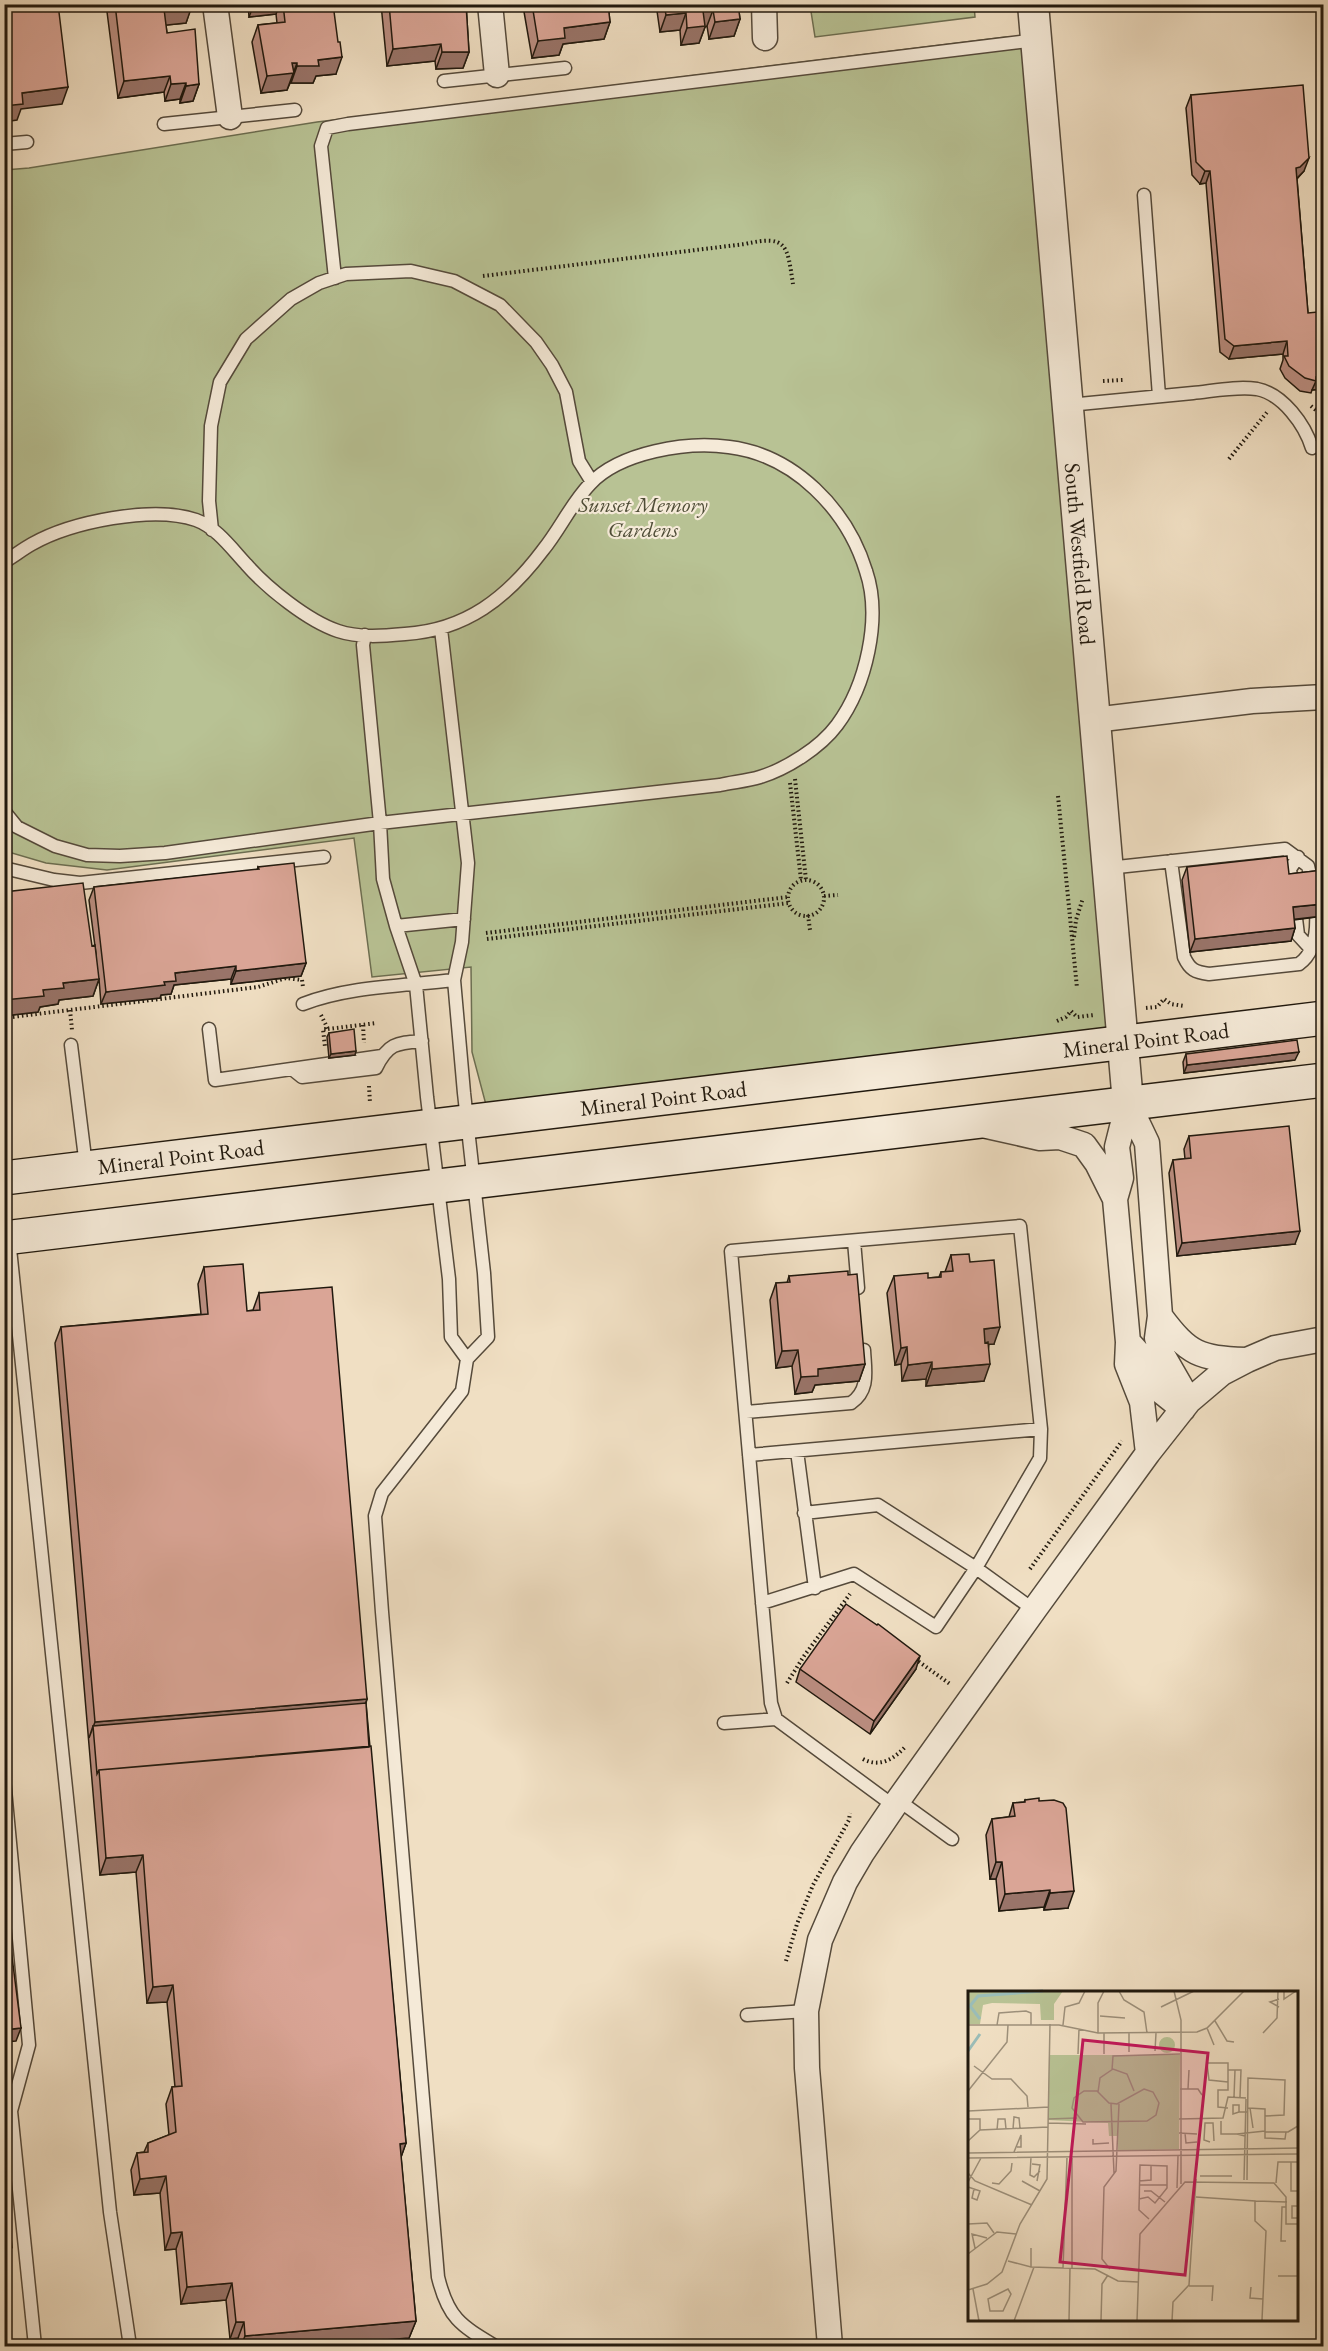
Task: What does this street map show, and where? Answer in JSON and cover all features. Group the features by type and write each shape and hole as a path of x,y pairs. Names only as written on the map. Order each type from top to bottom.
{"main road":[{"name":"Mineral Point Road","path":"4,1178 1323,1018"},
{"path":"7,1238 1323,1080"}],"street":[{"path":"215,4 230,117"},
{"path":"490,4 497,75"},
{"path":"764,4 765,38"},
{"name":"South Westfield Road","path":"1033,4 1128,1103"},
{"path":"1094,720 1262,700 1323,697"},
{"path":"1128,1103 1117,1147 1121,1178 1115,1199 1128,1342 1127,1364 1142,1402 1148,1453"},
{"path":"1128,1103 1147,1143 1160,1316 1157,1338 1186,1405"},
{"path":"967,1121 1040,1138 1060,1137 1084,1145 1097,1163 1115,1199"},
{"path":"1160,1316 1186,1346 1198,1354 1213,1358 1247,1360"},
{"path":"830,2346 807,2068 806,2011 820,1940 833,1909 862,1853 896,1803 1148,1453 1186,1405 1222,1373 1247,1360 1275,1348 1323,1339"},
{"path":"1128,1342 1140,1356 1158,1389 1186,1405"}],"lane":[{"path":"334,278 321,146 327,128 1036,40"},
{"path":"444,81 565,68"},
{"path":"164,124 295,110"},
{"path":"4,144 27,142"},
{"path":"1144,195 1159,396"},
{"path":"212,530 209,501 211,426 220,382 246,339 291,299 319,283 355,273 411,271 454,281 500,305 536,342 552,365 566,392 579,461 591,482"},
{"path":"1067,405 1222,390 1259,389 1278,399 1289,410 1302,426 1312,448"},
{"path":"4,562 33,543 63,530 130,514 197,520 212,530 253,572 298,610 337,631 376,637 419,633 441,629 463,621 505,594 544,550 591,482 626,460 658,450 694,445 730,447 765,456 791,469 815,489 838,514 857,548 867,573 872,603 870,642 863,675 836,726 813,748 761,777 720,785 380,823 165,853 120,856 87,855 55,846 11,828 4,811"},
{"path":"441,629 468,863 462,942 454,980 484,1273 488,1337 467,1359 462,1390 382,1493 375,1516 438,2277 445,2302 453,2314 472,2332 495,2346"},
{"path":"365,635 363,645 383,879 416,985 449,1279 451,1337 467,1359"},
{"path":"1107,868 1270,850 1285,849 1308,866 1312,882 1317,932 1307,958 1299,964 1209,974 1197,973 1189,968 1184,957 1171,861"},
{"path":"4,868 54,880 80,883 324,857"},
{"path":"1298,857 1290,869 1298,935 1310,948"},
{"path":"396,926 464,919"},
{"path":"306,1003 369,989 454,980"},
{"path":"209,1029 215,1080 382,1056"},
{"path":"292,1069 302,1077 367,1070 376,1068 382,1056 395,1044 422,1041"},
{"path":"71,1045 86,1168"},
{"path":"762,1603 854,1574 936,1627 976,1568 1040,1458 1041,1429 1020,1226 731,1251 746,1413 749,1455 762,1603 771,1703 776,1719 896,1803 952,1839"},
{"path":"7,1238 110,2212 130,2346"},
{"path":"854,1241 859,1298"},
{"path":"746,1413 843,1405 857,1398 862,1393 866,1378 862,1332"},
{"path":"749,1455 1041,1429"},
{"path":"797,1451 815,1588"},
{"path":"804,1513 878,1504 976,1568 1034,1610"},
{"path":"724,1723 776,1719"},
{"path":"4,1779 29,2045 11,2111 35,2346"},
{"path":"747,2015 806,2011"}],"path":[{"path":"454,281 765,240 777,241 788,251 793,284"},
{"path":"1317,411 1323,403"},
{"path":"1229,459 1270,409"},
{"path":"792,780 804,880"},
{"path":"1058,796 1077,988"},
{"path":"804,880 820,886 824,896 818,912 808,915 798,914 792,910 788,900 790,890 804,880"},
{"path":"824,896 838,895"},
{"path":"486,933 788,900"},
{"path":"487,939 788,900"},
{"path":"808,915 810,930"},
{"path":"4,1018 258,987 289,978 302,980 306,1003 321,1013 328,1029"},
{"path":"1157,1007 1164,999"},
{"path":"1071,1011 1077,1017"},
{"path":"327,1064 323,1029 377,1023"},
{"path":"1030,1569 1124,1439"},
{"path":"787,1691 790,1677 851,1594"},
{"path":"841,1606 850,1612"},
{"path":"914,1658 950,1684"},
{"path":"944,1692 956,1676"},
{"path":"856,1754 865,1761 884,1764 908,1744"},
{"path":"441,2342 455,2346"}],"green space":[{"path":"810,5 974,5 975,17 815,37"},
{"name":"Sunset Memory Gardens","path":"1006,37 1037,44 1121,1042 490,1120 472,1052 471,967 372,977 354,838 107,870 46,863 5,851 5,170 317,122"}],"building":[{"path":"4,4 58,4 68,87 22,93 23,104 4,106"},
{"path":"115,4 192,4 192,6 164,9 167,33 195,29 199,84 186,86 186,83 171,84 170,76 124,81"},
{"path":"283,4 333,4 342,57 318,60 319,66 297,66 297,63 292,63 294,73 267,76 258,25 285,22"},
{"path":"389,4 466,4 469,52 442,52 441,44 393,49"},
{"path":"532,4 608,4 610,22 564,28 565,38 538,41"},
{"path":"664,4 738,4 740,19 715,22 713,10 703,11 705,26 687,28 686,13 666,15"},
{"path":"1303,85 1309,158 1296,168 1308,313 1318,312 1323,317 1323,377 1316,377 1316,381 1305,378 1289,366 1284,356 1288,356 1287,341 1234,346 1225,339 1210,171 1205,171 1196,162 1191,95"},
{"path":"1287,856 1289,874 1323,870 1323,904 1293,907 1295,928 1195,939 1187,867"},
{"path":"294,863 306,963 236,971 236,966 175,973 176,981 164,982 165,985 106,992 94,887"},
{"path":"83,883 99,979 63,983 64,988 43,990 44,996 4,1000 4,892"},
{"path":"354,1029 356,1051 331,1054 329,1033"},
{"path":"1297,1040 1299,1052 1187,1065 1186,1054"},
{"path":"1289,1126 1300,1231 1182,1243 1173,1160 1191,1158 1189,1136"},
{"path":"969,1254 970,1262 994,1260 1000,1327 984,1329 990,1364 932,1369 932,1362 908,1365 907,1347 901,1348 894,1276 928,1273 928,1278 941,1277 941,1272 953,1271 951,1255"},
{"path":"243,1264 247,1311 260,1310 259,1293 332,1287 367,1699 95,1722 61,1327 208,1314 204,1267"},
{"path":"848,1271 848,1275 857,1274 865,1364 818,1369 818,1376 801,1377 798,1350 782,1351 776,1283 790,1282 789,1276"},
{"path":"846,1604 878,1624 920,1656 874,1721 800,1669"},
{"path":"366,1703 369,1747 99,1770 97,1774 93,1726"},
{"path":"371,1746 406,2143 400,2144 416,2321 245,2336 244,2322 236,2322 232,2283 187,2287 182,2232 171,2233 166,2176 140,2179 137,2153 148,2152 148,2143 176,2132 172,2087 182,2086 173,1985 153,1987 143,1855 106,1858 99,1770"},
{"path":"1039,1798 1039,1801 1054,1800 1063,1803 1066,1808 1074,1891 1050,1893 1050,1890 1005,1894 1002,1862 996,1862 992,1819 1015,1816 1013,1803"},
{"path":"4,1822 7,1845 4,1850"},
{"path":"4,1941 10,1941 21,2028 4,2030"},
{"path":"4,2168 12,2247 4,2256"}]}
